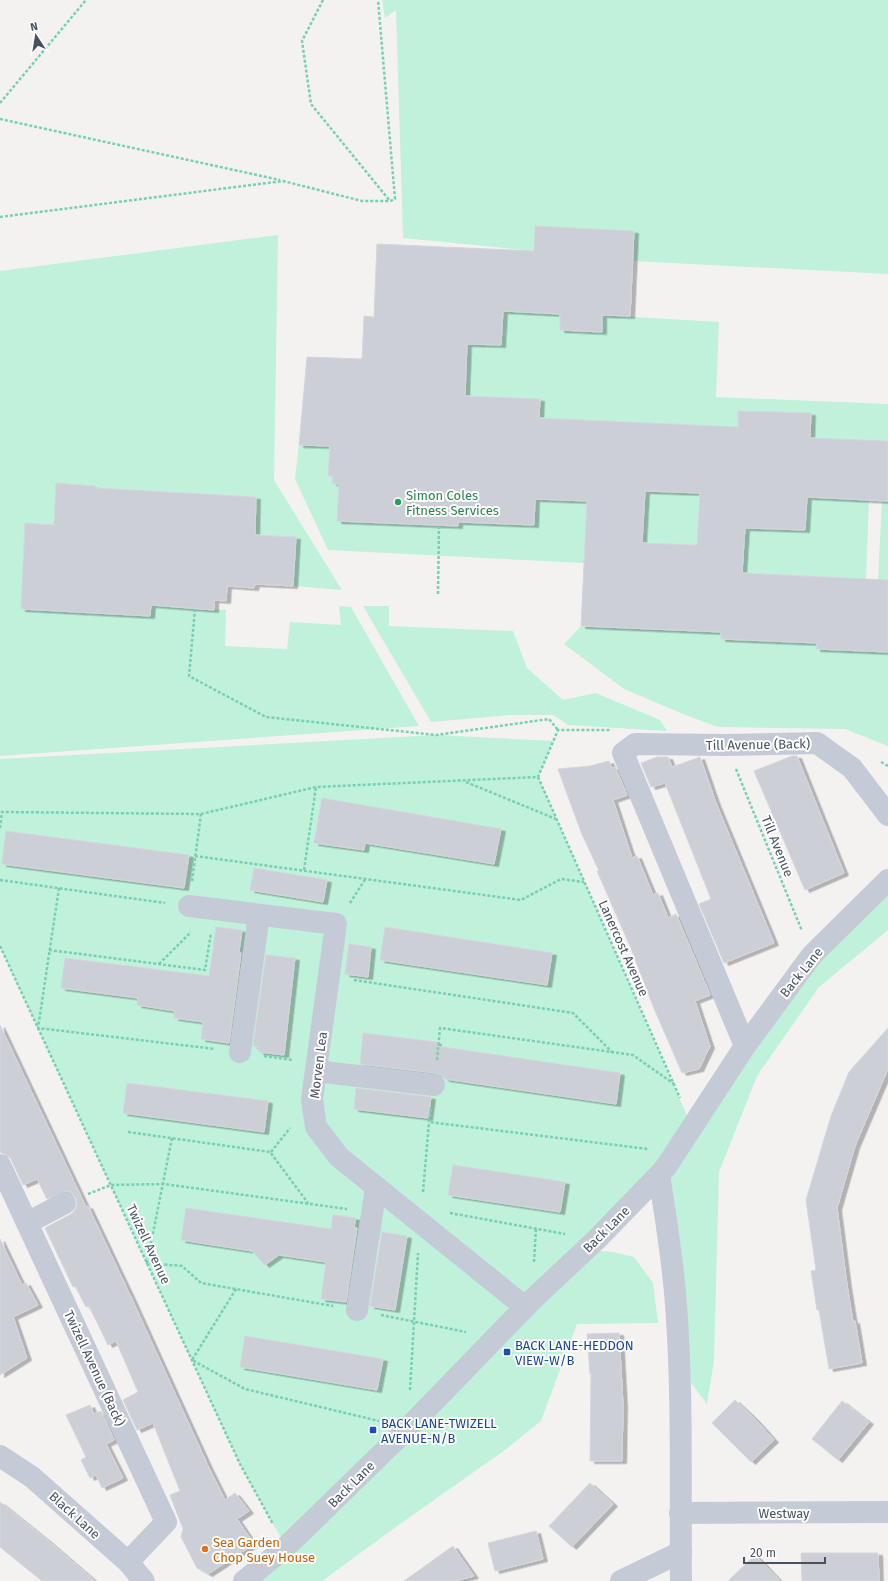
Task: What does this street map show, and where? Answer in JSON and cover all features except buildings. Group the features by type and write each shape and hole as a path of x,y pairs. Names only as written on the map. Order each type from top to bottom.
{"street":[{"name":"Till Avenue (Back)","path":"745,1046 623,753 635,744 726,745 817,743 852,768 888,815"},
{"name":"Back Lane","path":"244,1581 286,1548 408,1428 525,1307 597,1239 659,1176 745,1046 812,955 888,880"},
{"path":"189,906 336,924"},
{"path":"240,1052 259,915"},
{"name":"Morven Lea","path":"336,924 312,1099 316,1127 339,1157 376,1188 421,1215 525,1307"},
{"path":"316,1067 434,1085"},
{"name":"Twizell Avenue (Back)","path":"0,1164 166,1522 128,1562"},
{"path":"659,1176 668,1230 676,1303 680,1368 681,1581"},
{"path":"357,1310 376,1188"},
{"path":"27,1223 65,1203"},
{"name":"Black Lane","path":"0,1456 32,1477 128,1562 144,1581"},
{"name":"Westway","path":"680,1513 888,1512"},
{"path":"621,1581 681,1552"}],"path":[{"path":"0,103 86,0"},
{"path":"323,0 302,40 311,104 390,201"},
{"path":"0,119 283,181 362,201 390,201 395,199 378,0"},
{"path":"0,217 283,181"},
{"path":"438,594 440,526"},
{"path":"195,608 189,676 266,717 436,735 549,720 558,730 612,730"},
{"path":"0,828 2,812 201,814 316,787 464,781 538,776 558,730"},
{"name":"Till Avenue","path":"726,745 812,955"},
{"path":"876,759 888,766"},
{"name":"Lanercost Avenue","path":"538,776 692,1127"},
{"path":"464,781 556,819"},
{"path":"304,870 316,787"},
{"path":"0,880 189,906 201,814"},
{"path":"195,856 521,900 561,879 584,882"},
{"path":"336,924 366,878"},
{"path":"59,888 38,1028 240,1052 316,1067"},
{"path":"49,950 205,970 214,909"},
{"path":"159,964 214,909"},
{"name":"Twizell Avenue","path":"0,946 240,1464 286,1548"},
{"path":"329,976 573,1013 613,1053"},
{"path":"236,1290 192,1360 245,1389 408,1428 421,1215 440,1028 633,1056 674,1084"},
{"path":"430,1122 676,1152"},
{"path":"128,1132 270,1152 309,1204"},
{"path":"172,1138 147,1263 182,1266 201,1283 357,1310 495,1339"},
{"path":"65,1203 111,1185 164,1184 372,1212"},
{"path":"421,1215 597,1239"}],"green space":[{"path":"382,0 888,0 888,274 633,261 634,231 535,226 534,251 403,238 396,10 385,18"},
{"path":"278,235 274,480 342,590 293,586 296,537 255,535 256,497 95,488 95,486 56,484 54,525 25,523 21,609 150,616 151,605 226,610 225,646 287,649 290,622 341,625 339,606 351,607 419,726 0,756 0,271"},
{"path":"503,301 560,314 560,330 602,332 602,315 719,322 716,397 888,404 888,441 810,438 810,413 738,411 738,427 539,418 540,399 465,396 467,344 501,345"},
{"path":"299,445 330,446 328,475 458,521 534,525 535,499 587,501 584,563 328,550 295,479"},
{"path":"645,491 700,493 697,545 642,543"},
{"path":"746,495 761,529 805,530 807,497 869,500 866,579 743,573"},
{"path":"882,501 888,501 888,580 878,580"},
{"path":"363,606 389,606 389,626 513,631 527,668 563,700 596,693 660,720 667,731 568,725 553,715 510,715 431,722"},
{"path":"581,626 721,632 722,639 817,643 816,648 888,652 888,746 845,729 718,727 688,716 624,689 564,644"},
{"path":"436,735 553,741 538,777 692,1127 745,1046 888,880 888,930 819,987 757,1076 719,1172 714,1361 707,1404 680,1368 659,1176 589,1250 613,1252 634,1257 653,1283 658,1323 577,1324 541,1421 505,1450 322,1581 244,1581 286,1547 240,1464 0,946 0,759"}],"place":[{"name":"Simon Coles Fitness Services","path":"398,502"},
{"name":"BACK LANE-HEDDON VIEW-W/B","path":"507,1352"},
{"name":"BACK LANE-TWIZELL AVENUE-N/B","path":"373,1430"},
{"name":"Sea Garden Chop Suey House","path":"205,1549"}]}
